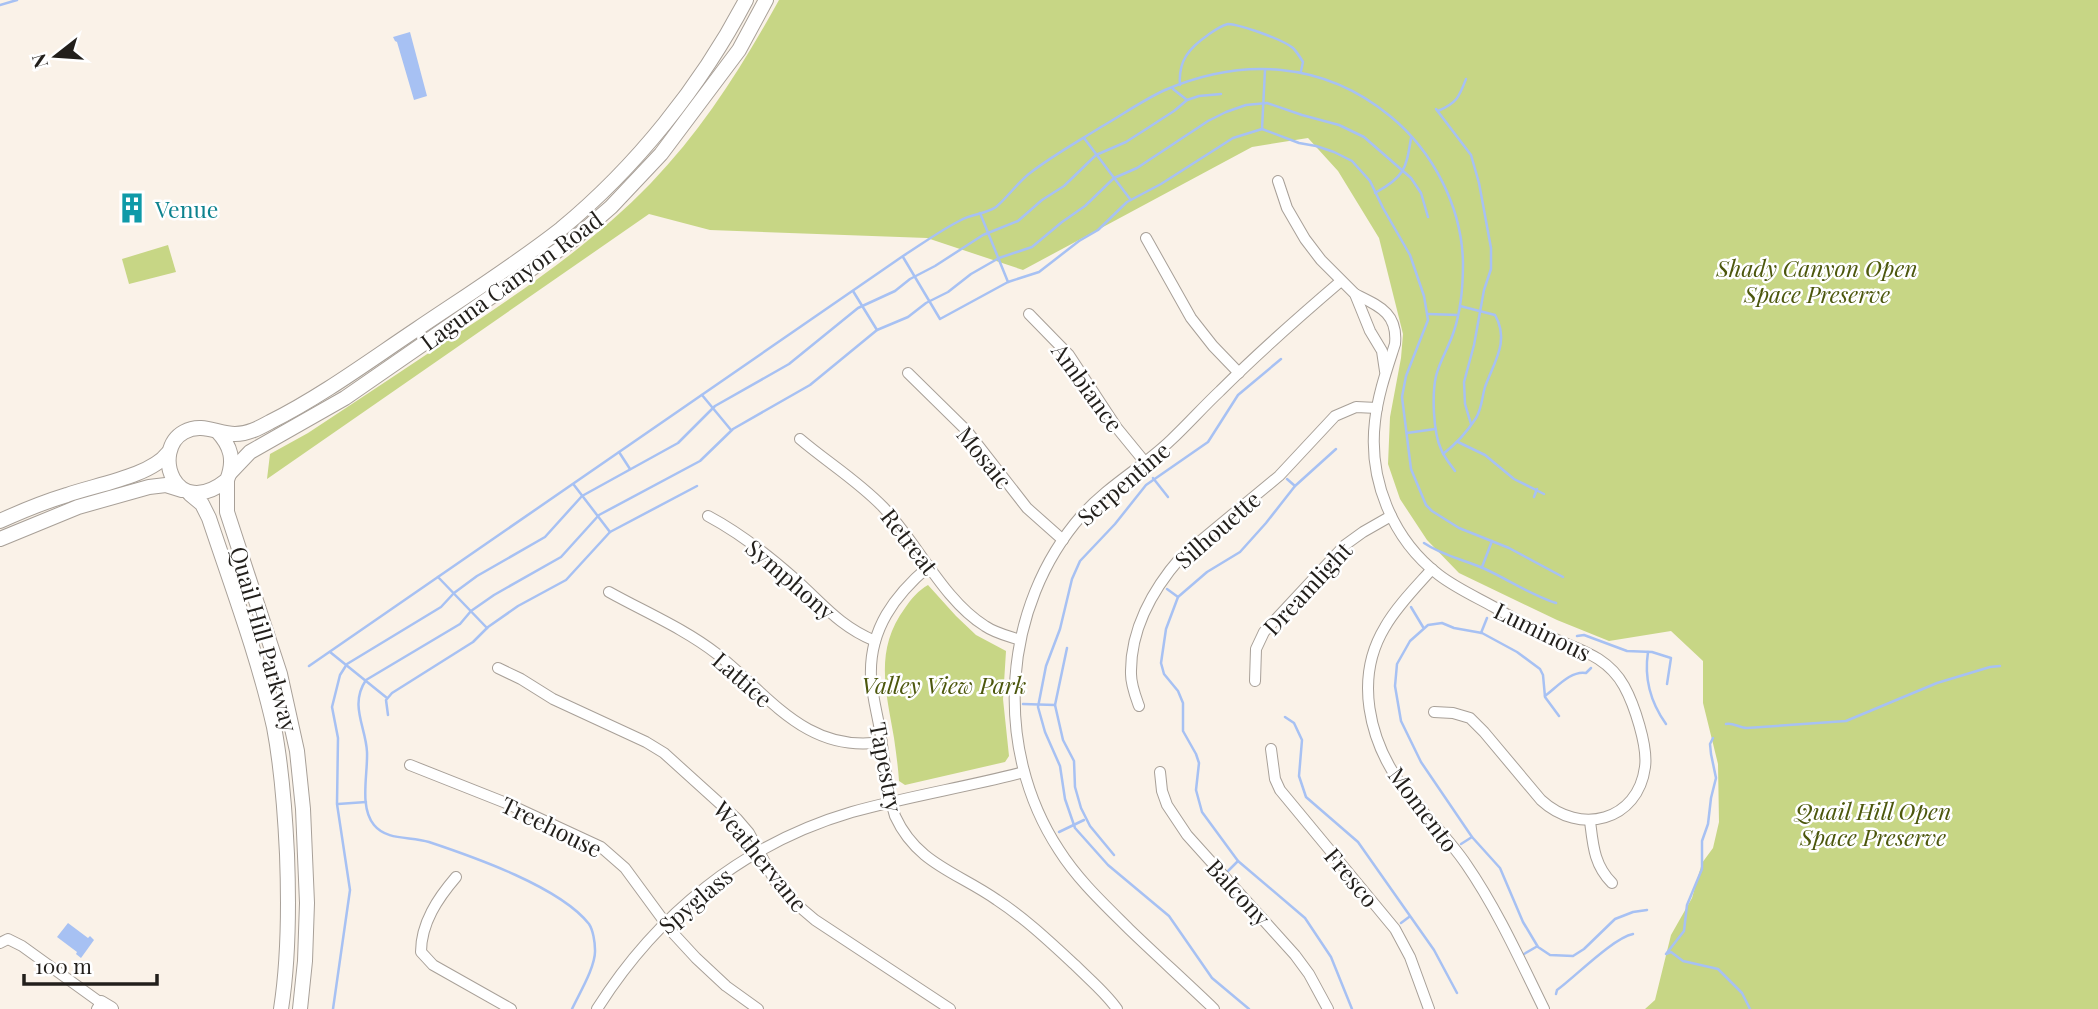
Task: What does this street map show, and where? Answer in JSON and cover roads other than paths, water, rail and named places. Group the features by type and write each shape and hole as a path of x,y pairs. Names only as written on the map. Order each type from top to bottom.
{"main road":[{"name":"Laguna Canyon Road","path":"228,476 250,452 345,398 527,263 562,227 599,195 648,143 725,41 747,0"},
{"name":"Laguna Canyon Road","path":"217,431 231,434 249,432 292,411 527,263 573,240 611,207 661,154 739,50 766,0"},
{"path":"0,521 66,495 145,471 162,461 175,440 184,432 197,428 217,431 230,450 232,459 228,476 209,491 186,491 166,485 149,487 78,507 0,539"},
{"path":"168,453 173,477 186,491"},
{"name":"Quail Hill Parkway","path":"228,476 227,512 280,674 296,751 303,809 307,903 305,970 300,1009"},
{"name":"Quail Hill Parkway","path":"186,491 202,504 209,518 259,670 277,747 286,823 288,907 287,957 281,1009"}],"street":[{"name":"Luminous","path":"1278,181 1287,208 1313,250 1355,294 1382,309 1393,322 1395,344 1377,408 1373,441 1380,489 1391,516 1407,541 1432,569 1456,587 1534,629 1594,655 1612,669 1622,684 1644,748 1645,772 1637,791 1625,805 1611,815 1590,821"},
{"path":"1146,238 1191,318 1239,373"},
{"name":"Serpentine","path":"1214,1009 1095,895 1056,847 1024,772 1015,712 1015,674 1020,640 1039,585 1063,540 1082,516 1103,494 1169,442 1239,373 1341,281"},
{"name":"Luminous","path":"1355,294 1370,331 1382,351 1385,374"},
{"name":"Ambiance","path":"1029,314 1069,355 1117,428 1144,461"},
{"name":"Mosaic","path":"908,373 967,431 1027,508 1063,540"},
{"name":"Silhouette","path":"1139,706 1131,674 1137,636 1148,605 1170,570 1181,557 1279,476 1335,416 1356,407 1377,408"},
{"name":"Retreat","path":"800,439 876,499 897,522 959,604 996,632 1020,640"},
{"name":"Symphony","path":"708,516 735,531 773,560 846,626 876,641"},
{"name":"Dreamlight","path":"1255,681 1256,649 1264,632 1345,545 1391,516"},
{"name":"Tapestry","path":"929,566 911,581 886,614 876,641 871,676 891,802 898,823 922,854 998,900 1033,927 1096,985 1117,1009"},
{"name":"Momento","path":"1432,569 1385,626 1377,644 1370,662 1368,680 1367,698 1371,721 1385,756 1403,787 1447,838 1478,881 1544,1009"},
{"name":"Lattice","path":"610,592 701,643 731,666 774,706 808,730 845,743 882,742"},
{"name":"Weathervane","path":"498,668 553,699 664,753 732,813 749,834 782,889 806,913 950,1009"},
{"path":"1434,712 1453,713 1470,718 1550,808 1567,818 1590,821 1596,860 1612,883"},
{"name":"Fresco","path":"1271,750 1275,779 1280,790 1395,929 1410,957 1429,1009"},
{"name":"Treehouse","path":"410,765 506,803 601,847 625,868 665,922 710,972 758,1009"},
{"name":"Spyglass","path":"597,1009 629,963 665,922 723,874 759,851 819,823 891,802 1024,772"},
{"name":"Balcony","path":"1160,772 1167,805 1187,835 1295,955 1328,1009"},
{"path":"456,877 430,913 421,952 433,965 511,1009"},
{"path":"0,943 8,939 14,941 103,1007"}],"water":[{"path":"410,32 427,96 414,100 397,42 393,37"},
{"path":"68,923 94,940 81,958 57,937"}],"waterway":[{"path":"0,5 17,0"},
{"path":"1180,85 1181,69 1190,50 1213,31 1228,24 1288,44 1303,62 1301,71"},
{"path":"1262,129 1265,70"},
{"path":"309,666 903,256 965,218 996,207 1025,177 1056,155 1165,90 1223,72 1281,70 1310,75 1337,84 1390,116 1432,163 1451,201 1463,263 1458,315 1436,376 1434,393 1438,442 1455,471"},
{"path":"1438,111 1456,99 1466,79"},
{"path":"1173,89 1187,100"},
{"path":"333,1009 350,890 337,804 338,738 332,707 340,675 347,664 441,607 454,593 477,576 545,537 582,496 678,443 715,406 789,364 858,308 895,291 983,235 1018,221 1042,200 1064,186 1096,155 1126,142 1187,100 1221,94"},
{"path":"572,1009 595,957 594,936 589,924 576,910 537,886 492,865 429,842 386,834 369,818 365,800 367,752 359,707 361,689 366,680 460,624 471,611 494,595 561,557 599,515 700,461 733,429 810,385 877,330 908,317 999,258 1032,247 1085,206 1114,178 1137,168 1226,112 1246,105 1267,103 1339,125 1364,137 1411,178 1421,193 1428,217"},
{"path":"1436,109 1471,155 1491,248 1491,269 1464,382 1465,404 1471,424"},
{"path":"903,257 940,319 1008,282 1039,272 1098,230 1127,202 1161,184 1233,138 1262,129 1334,152 1352,161 1370,181 1410,255 1424,296 1428,320 1406,376 1402,397 1411,469 1426,505 1459,528 1509,548 1563,577"},
{"path":"1084,138 1130,199"},
{"path":"1375,193 1402,172 1411,138"},
{"path":"980,213 1008,282"},
{"path":"853,291 877,330"},
{"path":"1443,454 1461,438 1478,414 1501,343 1495,315 1460,306"},
{"path":"1428,314 1458,315"},
{"path":"1249,1009 1212,978 1169,916 1108,865 1075,828 1065,799 1060,766 1045,732 1038,707 1046,666 1080,561 1115,524 1146,485 1208,442 1238,395 1281,359"},
{"path":"702,395 731,430"},
{"path":"1407,433 1435,429"},
{"path":"1458,442 1485,455 1514,479 1544,494"},
{"path":"1336,449 1295,486 1240,552 1207,572 1178,597 1166,629 1161,663 1164,674 1178,691 1183,703 1183,731 1199,763 1196,790 1202,812 1238,861 1305,918 1331,957 1352,1009"},
{"path":"619,452 630,469"},
{"path":"1153,478 1168,497"},
{"path":"1287,479 1295,486"},
{"path":"574,485 610,532"},
{"path":"388,715 386,700 392,693 473,642 488,627 518,606 566,580 610,532 697,486"},
{"path":"1534,497 1537,489"},
{"path":"1482,567 1492,541"},
{"path":"1424,543 1556,603"},
{"path":"438,577 487,628"},
{"path":"1167,589 1178,597"},
{"path":"1411,607 1423,627"},
{"path":"1481,633 1487,618"},
{"path":"1559,716 1545,697 1540,669 1517,652 1482,633 1442,623 1428,625 1410,641 1397,664 1395,686 1401,721 1421,762 1472,837 1500,868 1523,922 1538,947 1550,955 1573,956 1615,919 1647,910"},
{"path":"1577,636 1584,635 1627,651 1652,652 1671,658 1667,684"},
{"path":"1067,648 1055,705 1063,740 1074,761 1075,787 1081,808 1090,826 1114,855"},
{"path":"330,652 387,698"},
{"path":"1648,652 1650,690 1656,708 1666,724"},
{"path":"1726,724 1747,728 1846,721 1937,683 2000,666"},
{"path":"1545,696 1569,677 1586,673 1591,668"},
{"path":"1023,704 1055,705"},
{"path":"1285,717 1294,723 1302,740 1299,776 1306,797 1358,842 1434,950 1457,993"},
{"path":"1713,738 1710,744 1716,778 1708,824 1702,841 1702,869 1687,905 1684,931 1666,954 1671,952 1683,961 1718,969 1742,993 1750,1009"},
{"path":"338,804 366,802"},
{"path":"1059,832 1084,820"},
{"path":"1461,844 1472,837"},
{"path":"1228,871 1238,861"},
{"path":"1401,923 1409,917"},
{"path":"1556,994 1557,990 1605,950 1633,934"},
{"path":"1524,954 1536,947"}],"place":[{"name":"Venue","path":"132,208"}],"park label":[{"name":"Shady Canyon Open Space Preserve","path":"1817,280"},
{"name":"Valley View Park","path":"944,684"},
{"name":"Quail Hill Open Space Preserve","path":"1873,823"}]}
